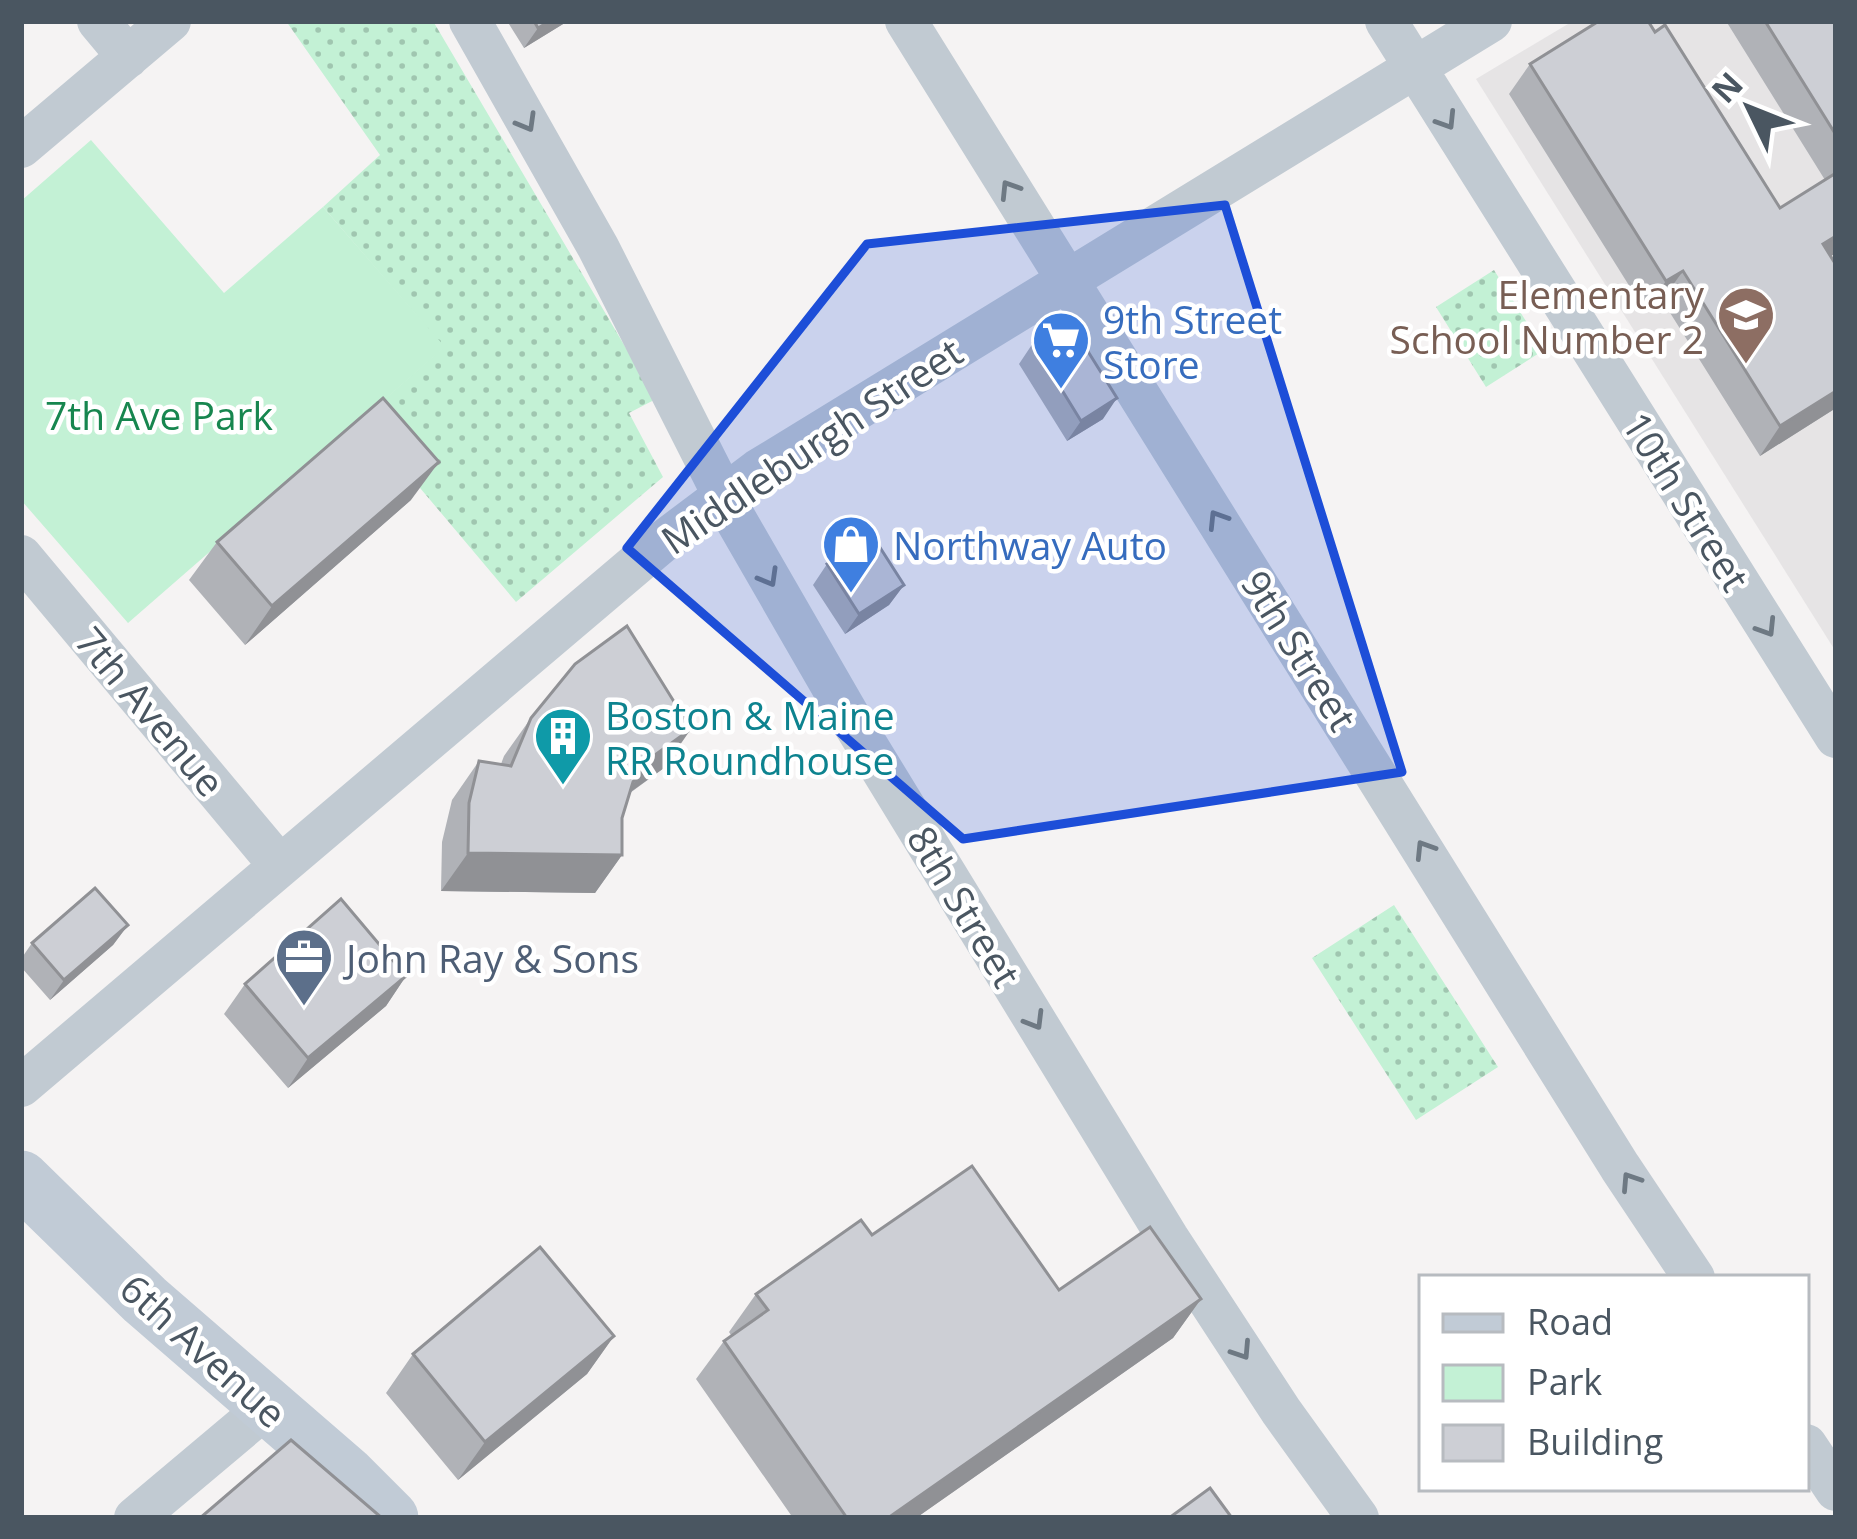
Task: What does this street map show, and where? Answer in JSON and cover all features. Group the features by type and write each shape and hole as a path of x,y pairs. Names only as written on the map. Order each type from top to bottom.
{"street":[{"path":"98,21 128,57"},
{"path":"21,147 170,21"},
{"name":"8th Street","path":"470,21 598,247 724,496 849,716 1168,1238 1281,1411 1358,1518"},
{"name":"9th Street","path":"906,21 1620,1167 1692,1275"},
{"name":"10th Street","path":"1386,21 1836,737"},
{"name":"Middleburgh Street","path":"21,1086 661,543 758,470 1491,21"},
{"name":"7th Avenue","path":"21,556 280,866"},
{"name":"6th Avenue","path":"21,1179 145,1300 390,1518"},
{"path":"136,1518 267,1406"},
{"path":"1809,1450 1836,1490"}],"highlighted area":[{"path":"1225,205 1402,772 963,839 627,548 867,244"}],"shaded area":[{"name":"Elementary School Number 2","path":"1573,21 1836,21 1836,652 1476,79"}],"green space":[{"path":"286,21 433,21 656,399 629,413 663,477 516,602 362,419 444,347 323,207 380,155"},
{"name":"7th Ave Park","path":"91,140 224,293 323,207 445,347 128,623 21,500 21,201"},
{"path":"1494,270 1544,350 1486,387 1436,307"},
{"path":"1394,905 1498,1067 1416,1120 1312,958"}],"building":[{"name":"Elementary School Number 2","path":"1599,21 1648,21 1655,32 1665,25 1780,208 1836,173 1836,236 1823,244 1836,265 1836,391 1780,426 1683,271 1666,281 1530,64"},
{"path":"1765,21 1836,21 1836,135"},
{"path":"1069,321 1117,398 1081,421 1033,343"},
{"path":"383,398 439,462 272,606 217,542"},
{"path":"872,535 904,585 859,614 827,564"},
{"name":"Boston & Maine RR Roundhouse","path":"627,626 691,729 652,757 633,782 622,818 622,855 468,853 469,803 479,761 511,766 531,718 575,664"},
{"path":"95,888 128,925 64,980 32,943"},
{"path":"341,899 406,976 308,1058 245,984"},
{"path":"972,1166 1059,1290 1150,1227 1201,1299 888,1518 847,1518 724,1341 768,1310 756,1294 861,1220 872,1235"},
{"path":"540,1247 614,1336 485,1442 413,1354"},
{"path":"291,1440 382,1518 200,1518"},
{"path":"1210,1488 1232,1518 1169,1518"}],"place":[{"name":"Elementary School Number 2","path":"1746,366"},
{"name":"9th Street Store","path":"1061,391"},
{"name":"Northway Auto","path":"851,595"},
{"name":"Boston & Maine RR Roundhouse","path":"563,787"},
{"name":"John Ray & Sons","path":"304,1008"}]}
